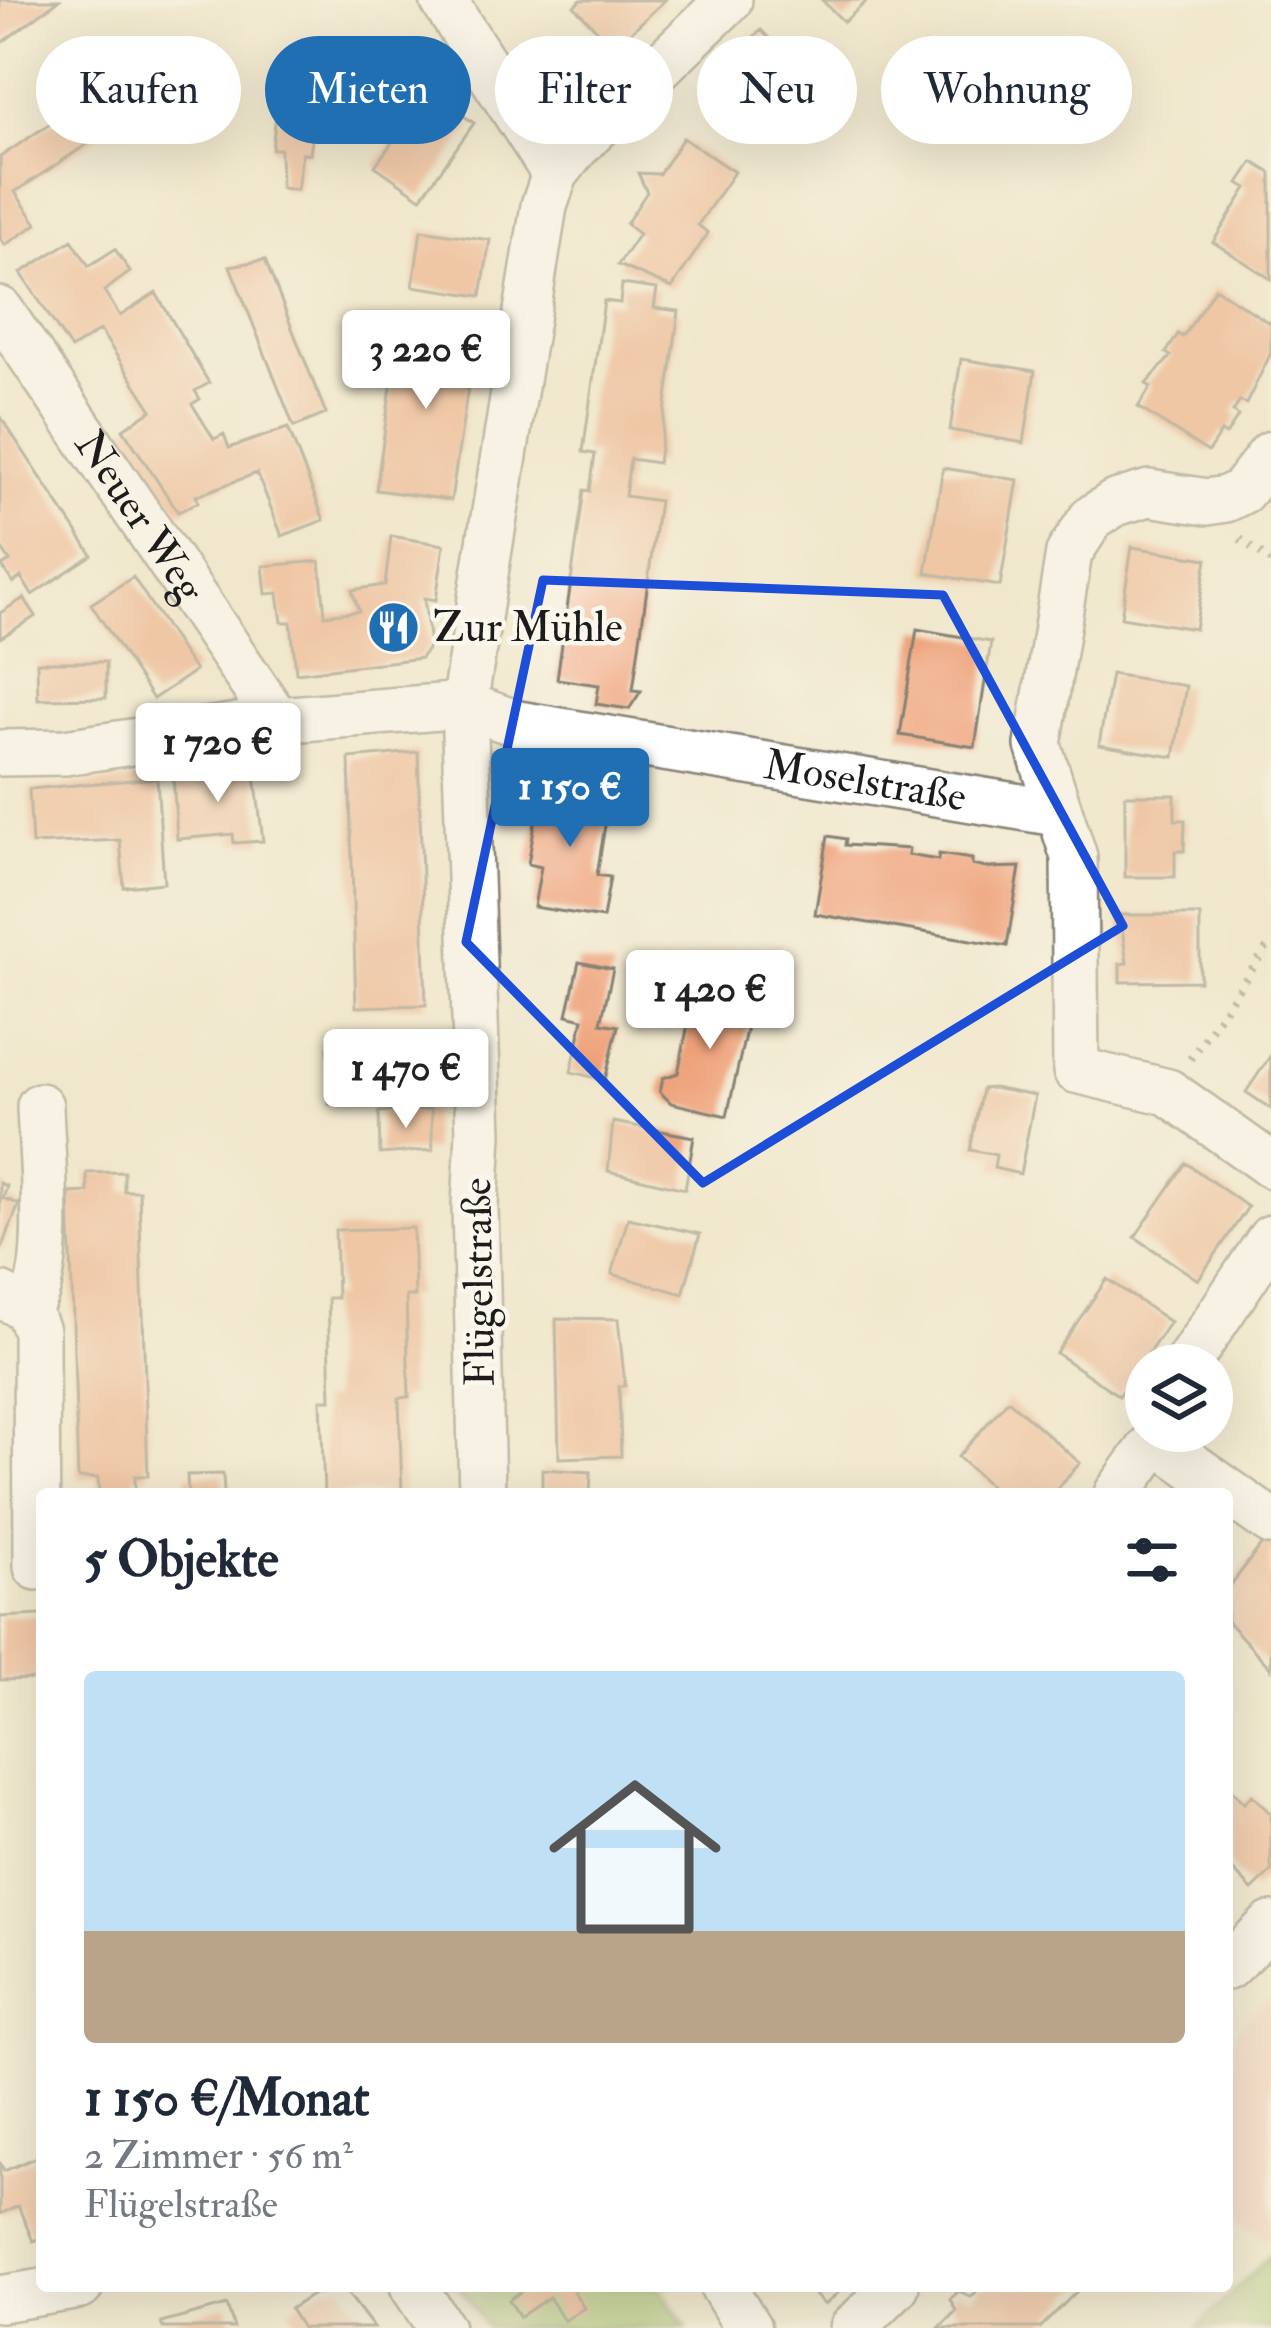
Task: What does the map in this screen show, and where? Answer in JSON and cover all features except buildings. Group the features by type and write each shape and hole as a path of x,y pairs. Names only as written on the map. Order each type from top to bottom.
{"street":[{"path":"443,0 555,174"},
{"name":"Flügelstraße","path":"482,1488 475,1206 478,1134 464,705 537,247 555,174 576,147 729,0"},
{"name":"Neuer Weg","path":"0,310 277,720"},
{"path":"1271,454 1242,491 1226,499 1207,502 1149,493 1115,503 1080,533 1070,553 1038,745 1074,857 1076,1070 1168,1092 1271,1165"},
{"path":"0,753 64,752 277,720 464,705"},
{"name":"Moselstraße","path":"464,705 518,724 1057,813"},
{"path":"26,1568 36,1331 14,1302 38,1295 42,1264 40,1106"},
{"path":"1200,1344 1271,1238"},
{"path":"1121,1488 1146,1452"},
{"path":"1178,1452 1226,1488"},
{"path":"1233,1493 1271,1522"},
{"path":"1233,1961 1271,1925"},
{"path":"0,2299 43,2292"},
{"path":"417,2292 441,2328"},
{"path":"727,2292 748,2328"},
{"path":"853,2328 890,2292"}],"path":[{"path":"1168,1092 1271,942"}],"highlighted area":[{"path":"543,580 943,595 1123,926 703,1183 466,942"}],"shaded area":[{"path":"1271,1996 1271,2244 1233,2213 1233,2033"}],"green space":[{"path":"1271,2254 1271,2328 1197,2328"},
{"path":"463,2292 663,2292 687,2328 487,2328"}],"place":[{"name":"Zur Mühle","path":"394,628"}]}
